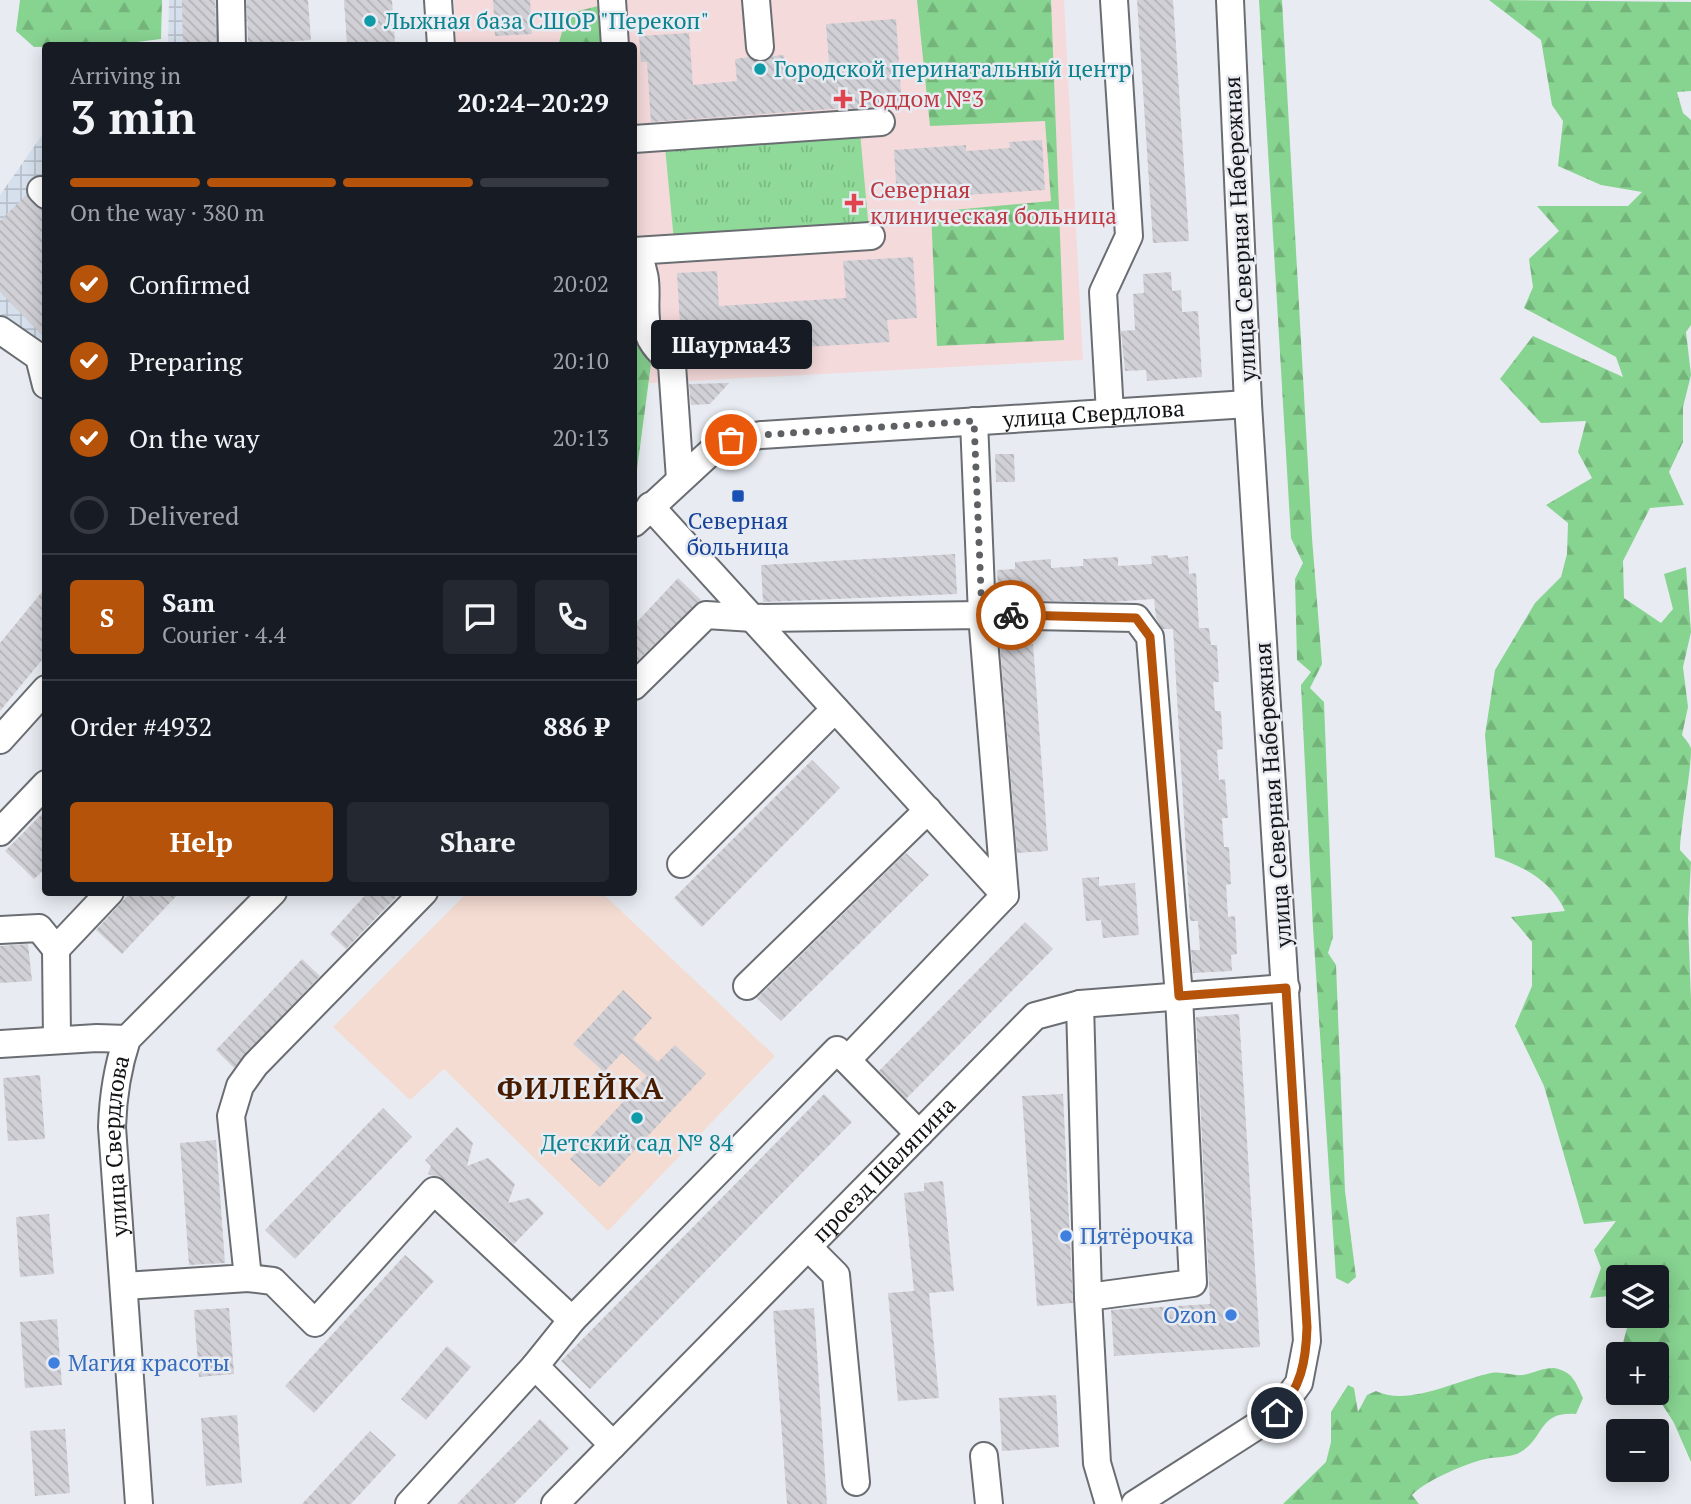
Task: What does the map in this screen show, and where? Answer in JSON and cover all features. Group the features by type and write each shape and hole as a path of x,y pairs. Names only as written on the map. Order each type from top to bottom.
{"street":[{"path":"231,0 232,42"},
{"path":"438,0 441,42"},
{"path":"612,0 615,42"},
{"path":"756,0 760,47"},
{"path":"1110,413 1103,292 1129,236 1114,0"},
{"name":"улица Северная Набережная","path":"1137,1504 1277,1413 1294,1393 1302,1370 1307,1327 1248,404 1230,0"},
{"path":"637,139 881,122"},
{"path":"637,251 872,236"},
{"path":"637,257 646,276 648,332 658,351 672,365 680,479"},
{"path":"0,330 39,358 42,370"},
{"name":"улица Свердлова","path":"642,514 714,449 731,440 761,435 1248,404"},
{"path":"847,1060 1005,895 982,615 974,421"},
{"path":"642,514 753,618 1005,895"},
{"path":"637,683 706,615 753,618 982,615 1136,618 1150,637 1179,996 1193,1283 1088,1297"},
{"path":"0,740 42,693"},
{"path":"681,864 835,709"},
{"path":"0,832 42,788"},
{"path":"747,986 928,810"},
{"path":"56,949 106,896"},
{"name":"улица Свердлова","path":"139,1504 112,1127 113,1094 127,1039 268,896"},
{"path":"248,1279 231,1116 240,1086 255,1065 420,896"},
{"path":"0,930 39,928 56,949 57,1039"},
{"name":"проезд Шаляпина","path":"555,1504 1035,1016 1080,1004 1286,988"},
{"path":"1080,1004 1088,1297 1097,1463 1109,1504"},
{"path":"0,1044 57,1039 127,1039"},
{"path":"409,1504 535,1366 572,1320 837,1050 919,1134"},
{"path":"124,1286 248,1279 273,1281 315,1323 434,1191 572,1320"},
{"path":"808,1247 836,1275 856,1482"},
{"path":"535,1366 613,1445"},
{"path":"984,1456 989,1504"}],"shaded area":[{"path":"169,0 258,0 259,20 237,22 239,42 168,42"},
{"name":"Северная клиническая больница","path":"454,0 1064,0 1083,360 637,384 637,42 456,42"},
{"path":"42,135 42,385 0,313 0,195"},
{"path":"464,896 605,896 775,1056 608,1231 444,1069 410,1100 333,1027"}],"green space":[{"path":"20,0 162,0 161,39 137,42 42,42 42,47 34,47 16,31"},
{"path":"917,0 1051,0 1064,340 937,346 931,212 1051,201 1045,121 930,126"},
{"path":"1259,0 1282,0 1312,538 1322,664 1310,688 1324,702 1333,937 1328,953 1336,965 1345,1191 1356,1277 1348,1284 1336,1278 1313,928 1301,685 1311,672 1297,660 1295,579 1303,563 1291,538"},
{"path":"1489,0 1691,2 1691,91 1677,92 1683,113 1691,120 1691,325 1686,332 1691,375 1683,407 1683,442 1669,472 1684,505 1650,508 1623,561 1624,598 1661,623 1673,609 1664,574 1686,567 1691,632 1683,667 1688,707 1682,735 1691,749 1680,850 1691,862 1688,919 1691,1000 1691,1462 1674,1423 1663,1405 1669,1405 1669,1342 1623,1342 1627,1328 1669,1328 1669,1265 1606,1265 1606,1296 1590,1298 1601,1268 1594,1250 1616,1221 1584,1224 1544,1086 1515,1026 1532,986 1532,942 1511,917 1565,911 1552,891 1536,876 1495,857 1485,735 1495,670 1535,603 1561,577 1567,554 1568,523 1546,505 1592,478 1578,452 1586,421 1541,423 1500,379 1533,336 1623,377 1616,357 1524,308 1533,287 1529,259 1559,231 1537,206 1628,206 1642,192 1601,185 1558,166 1563,121 1552,105 1541,40"},
{"path":"598,6 603,42 559,42 567,14"},
{"path":"860,132 869,231 674,241 665,147"},
{"path":"637,309 639,337 651,364 637,469"},
{"path":"1554,1368 1573,1378 1578,1387 1583,1398 1576,1414 1554,1417 1526,1448 1517,1454 1471,1463 1427,1483 1412,1495 1419,1504 1283,1504 1326,1462 1331,1442 1331,1412 1348,1385 1354,1388 1358,1412 1367,1395 1376,1391 1403,1396 1433,1391 1491,1373 1523,1375"}],"building":[{"path":"182,0 215,0 216,42 183,42"},
{"path":"247,0 308,0 311,40 248,42"},
{"name":"Лыжная база СШОР \"Перекоп\"","path":"344,0 392,0 395,42 347,42"},
{"path":"493,0 530,0 532,34 495,36"},
{"path":"1137,0 1173,0 1189,241 1153,243"},
{"name":"Городской перинатальный центр","path":"896,19 902,108 832,109 651,122 647,62 641,62 639,36 689,33 693,85 737,81 735,59 749,57 761,63 773,56 784,55 786,79 830,75 826,24"},
{"path":"1042,140 1045,190 897,199 894,150 966,145 966,151 1010,148 1009,142"},
{"path":"26,195 35,206 42,209 42,335 0,292 0,221"},
{"path":"913,257 917,318 887,320 890,342 684,354 667,335 666,326 680,325 677,273 717,271 719,306 846,298 843,261"},
{"path":"1171,272 1172,291 1181,290 1182,312 1198,311 1202,377 1147,381 1146,370 1125,371 1121,331 1135,330 1133,294 1144,293 1143,274"},
{"path":"729,383 710,404 691,405 689,384"},
{"path":"995,454 1014,454 1015,482 996,482"},
{"path":"955,554 957,594 763,602 761,565"},
{"path":"1168,555 1168,558 1188,556 1189,574 1196,573 1199,628 1209,628 1211,645 1217,645 1219,682 1213,682 1215,711 1221,711 1223,749 1217,750 1219,780 1225,779 1228,818 1222,818 1224,847 1229,847 1231,884 1226,885 1228,917 1235,916 1237,954 1231,955 1232,971 1193,973 1191,950 1200,950 1198,921 1190,921 1173,629 1163,629 1156,618 1154,599 1110,602 999,600 997,570 1015,569 1015,562 1051,559 1051,568 1083,566 1083,559 1118,557 1118,566 1152,564 1151,556"},
{"path":"678,578 701,600 637,661 637,622"},
{"path":"42,592 42,660 0,711 0,643"},
{"path":"1033,644 1048,851 1017,853 1000,646"},
{"path":"812,760 840,788 702,927 674,898"},
{"path":"42,814 42,872 34,879 5,851"},
{"path":"906,853 929,875 781,1021 757,998"},
{"path":"1099,877 1099,886 1135,883 1139,935 1103,938 1101,920 1086,921 1082,878"},
{"path":"127,896 176,896 122,954 96,930"},
{"path":"364,896 397,896 346,949 330,934"},
{"path":"1025,922 1053,949 906,1099 879,1071"},
{"path":"28,944 32,981 0,983 0,946"},
{"path":"302,959 320,976 234,1068 216,1050"},
{"name":"Детский сад № 84","path":"623,990 652,1018 633,1039 658,1062 675,1045 706,1074 600,1187 570,1159 647,1076 622,1053 604,1072 573,1044"},
{"path":"1239,1014 1260,1347 1114,1356 1111,1310 1210,1304 1196,1017"},
{"path":"40,1075 45,1139 8,1141 3,1078"},
{"path":"824,1094 852,1122 590,1389 561,1361"},
{"path":"1063,1094 1073,1303 1037,1306 1022,1096"},
{"path":"383,1108 412,1137 295,1259 265,1230"},
{"path":"457,1127 473,1143 467,1166 488,1158 515,1184 508,1203 529,1198 544,1213 514,1244 445,1180 428,1174 431,1166 425,1160"},
{"path":"216,1140 225,1263 189,1265 180,1143"},
{"path":"943,1181 954,1291 929,1293 939,1398 898,1401 888,1293 914,1291 904,1193 924,1191 924,1183"},
{"path":"49,1214 54,1274 20,1277 16,1217"},
{"path":"405,1255 434,1281 314,1413 285,1386"},
{"path":"229,1308 234,1374 199,1377 194,1310"},
{"path":"814,1308 827,1504 787,1504 773,1311"},
{"path":"57,1319 62,1385 25,1388 20,1322"},
{"path":"447,1346 471,1367 426,1420 401,1399"},
{"path":"1056,1395 1059,1447 1002,1451 999,1398"},
{"path":"237,1415 242,1483 206,1486 201,1418"},
{"path":"540,1419 569,1448 514,1504 457,1504"},
{"path":"65,1429 70,1493 35,1496 30,1431"},
{"path":"370,1431 396,1455 351,1504 302,1504"}],"way so far":[{"path":"731,440 761,435 974,421 982,615 1011,615"}],"place":[{"name":"Лыжная база СШОР \"Перекоп\"","path":"370,21"},
{"name":"Городской перинатальный центр","path":"760,69"},
{"name":"Роддом №3","path":"843,99"},
{"name":"Северная клиническая больница","path":"854,203"},
{"name":"Шаурма43","path":"731,440"},
{"name":"Северная больница","path":"738,496"},
{"name":"Детский сад № 84","path":"637,1118"},
{"name":"Пятёрочка","path":"1066,1236"},
{"name":"Ozon","path":"1231,1315"},
{"name":"Магия красоты","path":"54,1363"}],"district":[{"name":"ФИЛЕЙКА","path":"581,1089"}],"route":[{"path":"1011,615 1136,618 1150,637 1179,996 1286,988 1307,1327 1306,1356 1298,1383 1288,1402 1277,1413"}]}
